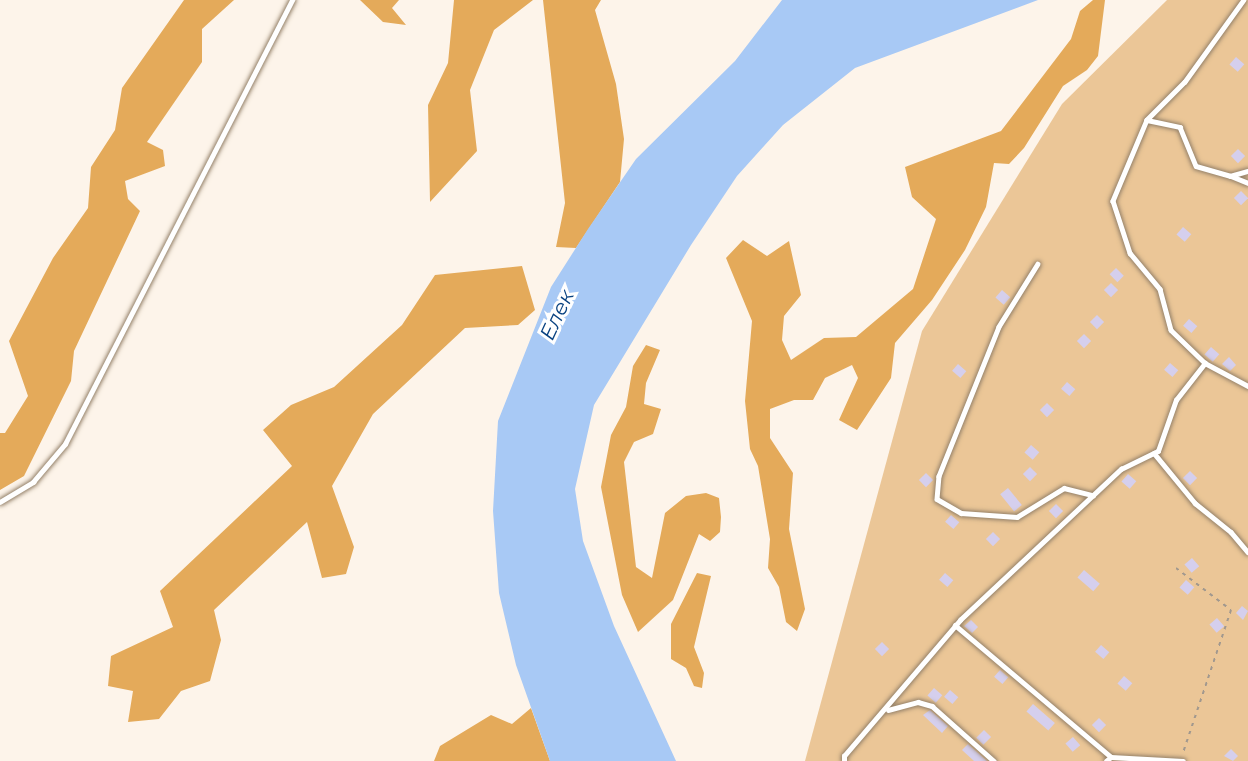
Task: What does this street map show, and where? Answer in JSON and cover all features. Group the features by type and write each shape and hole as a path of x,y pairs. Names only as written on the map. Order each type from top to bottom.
{"lane":[{"path":"0,502 33,482 65,444 292,0"},
{"path":"1244,0 1185,82 1147,120 1113,201 1130,253 1160,289 1171,330 1205,363 1248,386"},
{"path":"1147,120 1180,127 1196,166 1248,183"},
{"path":"1230,176 1248,171"},
{"path":"1038,264 999,327 939,476 937,499 961,513 1017,517 1064,488 1093,495"},
{"path":"844,761 844,756 887,710 955,625 1122,469 1154,453 1175,400 1205,363"},
{"path":"1154,453 1195,503 1231,532 1248,552"},
{"path":"955,625 1109,759 1182,761"},
{"path":"887,710 918,702 932,706 994,761"}],"path":[{"path":"1176,568 1231,610 1182,761"}],"shaded area":[{"path":"184,0 234,0 202,29 202,62 147,142 163,150 165,166 125,181 128,199 140,211 74,351 71,381 24,476 0,490 0,433 5,433 28,396 9,341 53,258 88,208 91,167 115,130 122,88"},
{"path":"360,0 399,0 392,8 406,25 383,22"},
{"path":"454,0 533,0 494,30 470,90 477,151 430,202 428,105 448,63"},
{"path":"543,0 601,0 595,10 616,84 624,139 620,182 576,248 556,247 565,203"},
{"path":"1093,0 1105,0 1098,56 1087,70 1063,86 1024,148 1009,164 994,163 986,207 965,250 932,300 895,343 891,378 857,430 839,420 858,378 852,365 825,378 813,400 794,400 770,409 770,438 793,473 789,529 805,609 797,631 786,622 779,587 768,568 770,539 758,466 750,449 745,401 752,321 726,258 743,240 767,256 789,241 801,295 784,316 782,340 791,360 824,338 856,337 913,289 936,219 912,197 905,167 1001,131 1071,39 1080,11"},
{"path":"1167,0 1248,0 1248,761 805,761 922,331 1062,104"},
{"path":"522,266 535,310 518,325 465,328 373,414 332,486 354,547 346,574 322,578 307,522 214,610 221,640 210,681 181,691 159,719 128,722 133,691 108,686 111,656 173,627 160,591 292,466 263,430 291,405 334,387 402,325 435,275"},
{"path":"646,345 660,350 646,383 644,404 661,409 653,434 634,442 624,462 636,567 652,578 665,513 686,496 706,493 719,498 721,517 720,532 710,541 699,534 673,600 638,632 622,595 601,487 611,435 626,407 633,366"},
{"path":"697,573 711,576 694,647 704,673 702,688 694,686 686,668 671,659 671,624"},
{"path":"531,708 550,761 434,761 440,746 491,715 512,724"}],"water":[{"name":"Елек","path":"782,0 1038,0 855,68 783,125 737,176 691,245 594,405 575,489 583,541 614,626 676,761 550,761 516,665 499,593 493,511 498,421 551,287 588,229 636,159 735,61"}],"building":[{"path":"1236,57 1244,64 1238,72 1229,65"},
{"path":"1238,149 1245,156 1238,163 1231,156"},
{"path":"1241,191 1248,198 1241,205 1234,198"},
{"path":"1183,227 1191,234 1185,242 1176,235"},
{"path":"1116,268 1124,276 1117,282 1110,274"},
{"path":"1111,283 1118,290 1111,297 1104,290"},
{"path":"1002,290 1010,297 1004,305 995,298"},
{"path":"1097,315 1104,322 1097,329 1090,322"},
{"path":"1189,319 1197,326 1191,333 1183,326"},
{"path":"1084,334 1091,341 1084,348 1077,341"},
{"path":"1211,347 1219,354 1213,362 1204,355"},
{"path":"1229,357 1236,365 1230,371 1222,364"},
{"path":"1170,363 1178,370 1172,377 1164,370"},
{"path":"958,364 966,371 960,378 952,371"},
{"path":"1067,382 1075,389 1069,396 1061,389"},
{"path":"1047,403 1054,410 1047,417 1040,410"},
{"path":"1031,445 1039,452 1033,460 1024,453"},
{"path":"1030,467 1037,474 1030,481 1023,474"},
{"path":"1190,471 1197,478 1190,485 1183,478"},
{"path":"926,473 933,480 926,487 919,480"},
{"path":"1128,474 1136,481 1130,489 1121,482"},
{"path":"1008,488 1022,505 1014,511 1000,494"},
{"path":"1056,504 1063,511 1056,518 1049,511"},
{"path":"951,515 959,522 953,529 945,522"},
{"path":"993,532 1000,539 993,546 986,539"},
{"path":"1192,558 1199,566 1192,573 1184,565"},
{"path":"1084,570 1100,584 1093,591 1077,578"},
{"path":"945,573 953,580 947,587 939,580"},
{"path":"1186,580 1194,587 1188,595 1179,588"},
{"path":"1242,606 1248,611 1243,620 1236,613"},
{"path":"1217,618 1224,626 1217,633 1209,625"},
{"path":"971,620 978,627 972,633 964,626"},
{"path":"882,642 889,649 882,656 875,649"},
{"path":"1101,645 1109,652 1103,659 1095,652"},
{"path":"1000,670 1008,677 1002,684 994,677"},
{"path":"1124,676 1132,683 1126,691 1117,684"},
{"path":"934,688 942,695 936,703 927,696"},
{"path":"950,690 958,697 952,704 944,697"},
{"path":"1033,704 1055,723 1048,731 1026,712"},
{"path":"930,710 948,726 942,733 923,715"},
{"path":"1099,718 1106,725 1099,732 1092,725"},
{"path":"984,730 991,737 983,745 976,738"},
{"path":"1073,737 1080,745 1073,752 1065,744"},
{"path":"968,744 987,761 974,761 962,750"},
{"path":"1231,749 1238,756 1233,761 1224,756"}]}
